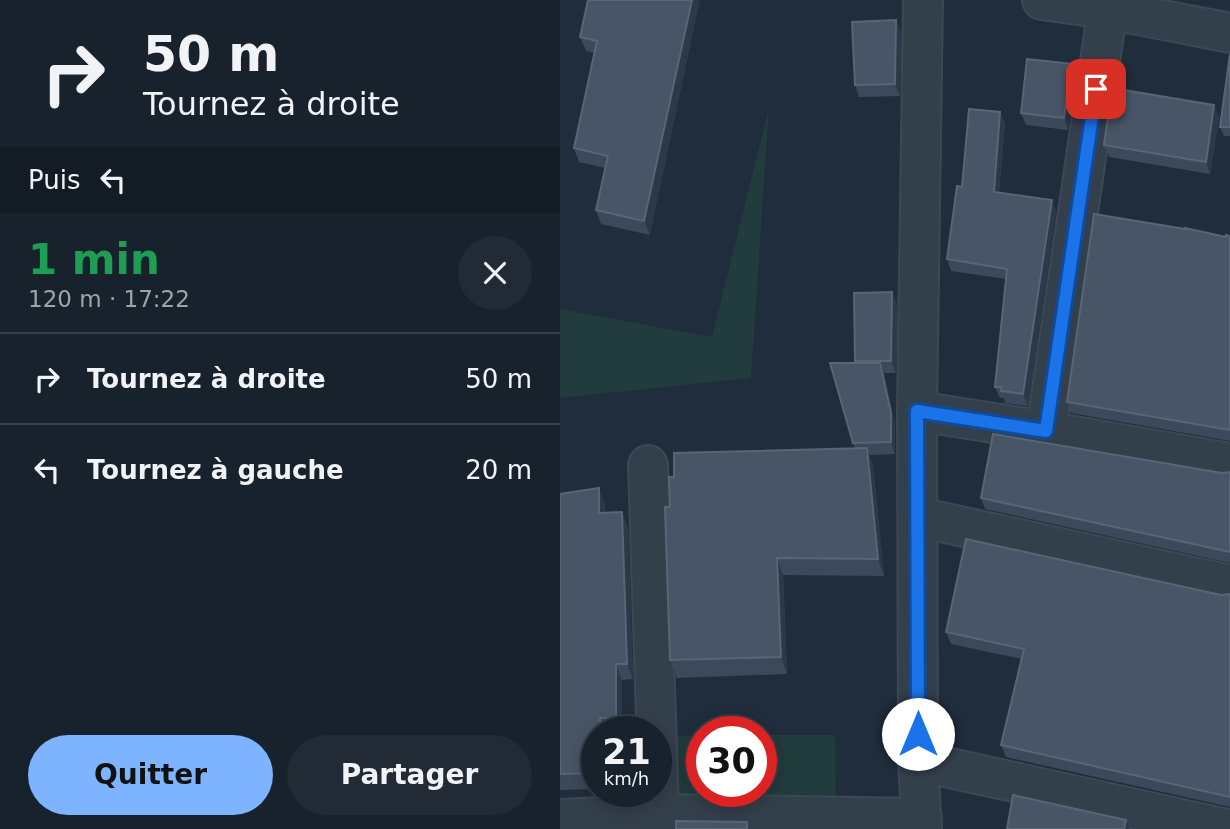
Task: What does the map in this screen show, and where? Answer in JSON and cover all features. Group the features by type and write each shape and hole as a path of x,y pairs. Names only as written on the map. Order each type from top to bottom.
{"street":[{"path":"560,819 659,814 922,823 918,761 917,411 923,0"},
{"path":"1042,0 1108,5 1230,33"},
{"path":"1046,431 1108,5"},
{"path":"917,411 1230,463"},
{"path":"648,465 659,814"},
{"path":"918,517 1230,585"},
{"path":"918,761 1227,829"}],"green space":[{"path":"769,107 751,378 560,398 560,309 712,337"},
{"path":"777,735 835,735 836,806 777,806"},
{"path":"672,736 686,736 686,807 674,807"}],"building":[{"path":"588,0 692,0 644,221 596,210 608,156 574,148 597,41 580,37"},
{"path":"896,20 895,84 855,85 852,22"},
{"path":"1230,54 1230,127 1220,127"},
{"path":"1027,59 1071,64 1064,118 1021,113"},
{"path":"1112,88 1214,105 1206,162 1104,145"},
{"path":"969,109 1000,112 994,192 1052,200 1023,394 1001,391 1002,387 995,387 1007,269 947,259 957,186 962,187"},
{"path":"1094,214 1230,236 1230,430 1067,402"},
{"path":"892,292 891,361 855,361 854,293"},
{"path":"830,363 880,363 891,413 891,442 853,443"},
{"path":"993,434 1222,473 1230,472 1230,552 981,498"},
{"path":"867,448 878,559 777,558 781,657 670,660 665,507 670,507 669,477 674,477 674,453"},
{"path":"599,488 599,513 622,512 627,664 616,664 616,716 581,716 581,773 560,774 560,494"},
{"path":"966,539 1221,595 1230,594 1230,797 1001,745 1024,649 946,632"},
{"path":"1013,795 1126,820 1124,829 1007,829"},
{"path":"676,821 747,822 747,829 676,829"}],"route":[{"path":"918,734 917,411 1046,431 1096,89"}]}
